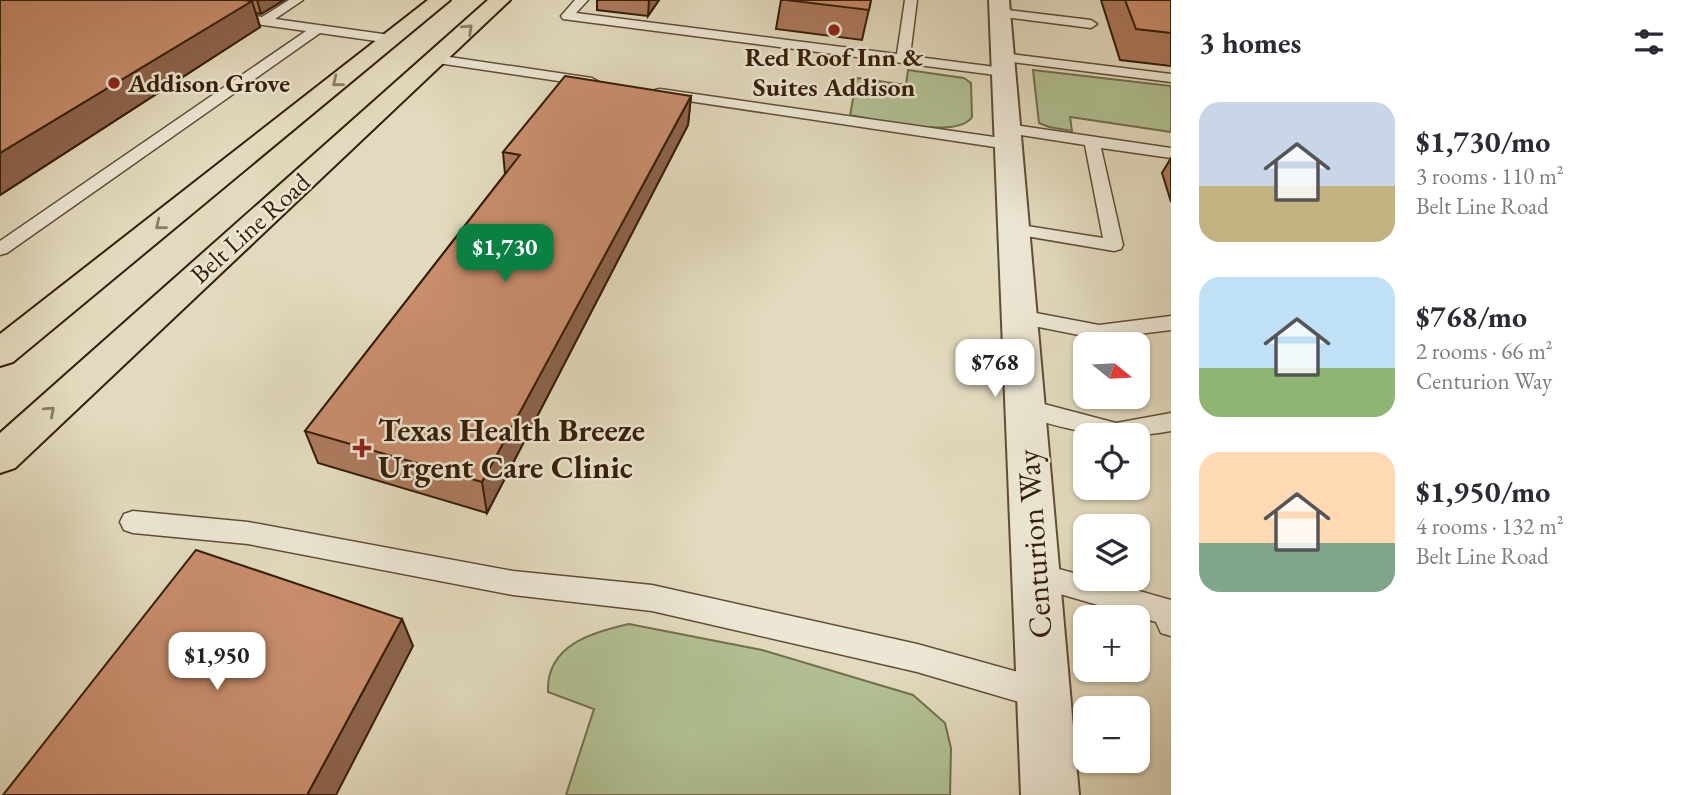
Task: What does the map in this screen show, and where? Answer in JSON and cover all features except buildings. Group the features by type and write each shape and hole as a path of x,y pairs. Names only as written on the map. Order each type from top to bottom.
{"main road":[{"name":"Belt Line Road","path":"0,457 350,137 417,46 440,0"},
{"path":"350,137 334,121 399,62 403,52 417,46 463,0"},
{"name":"Belt Line Road","path":"0,360 13,342 417,46 500,0"}],"street":[{"name":"Centurion Way","path":"999,7 1050,795"}],"lane":[{"path":"264,21 296,0"},
{"path":"582,0 568,16 903,60 1171,78"},
{"path":"903,60 911,0"},
{"path":"999,7 1091,24"},
{"path":"214,15 417,46 607,85"},
{"path":"0,249 317,29"},
{"path":"647,91 1007,137 1092,141 1171,153"},
{"path":"1014,229 1114,246 1092,141"},
{"path":"1020,317 1099,332 1171,323"},
{"path":"1025,408 1116,432 1171,422"},
{"path":"133,522 248,533 513,583 652,598 917,658 1043,694"},
{"path":"1036,575 1169,612 1171,623"}],"green space":[{"path":"908,70 964,78 971,83 972,117 964,124 934,128 850,115 857,78 906,85"},
{"path":"1033,70 1171,86 1171,132 1070,117 1072,131 1039,123"},
{"path":"629,624 762,650 913,695 945,723 951,748 950,795 566,795 594,709 548,692 549,676 563,652 574,643 601,631"}],"place":[{"name":"Red Roof Inn & Suites Addison","path":"834,30"},
{"name":"Addison Grove","path":"114,83"},
{"name":"Texas Health Breeze Urgent Care Clinic","path":"362,448"}]}
